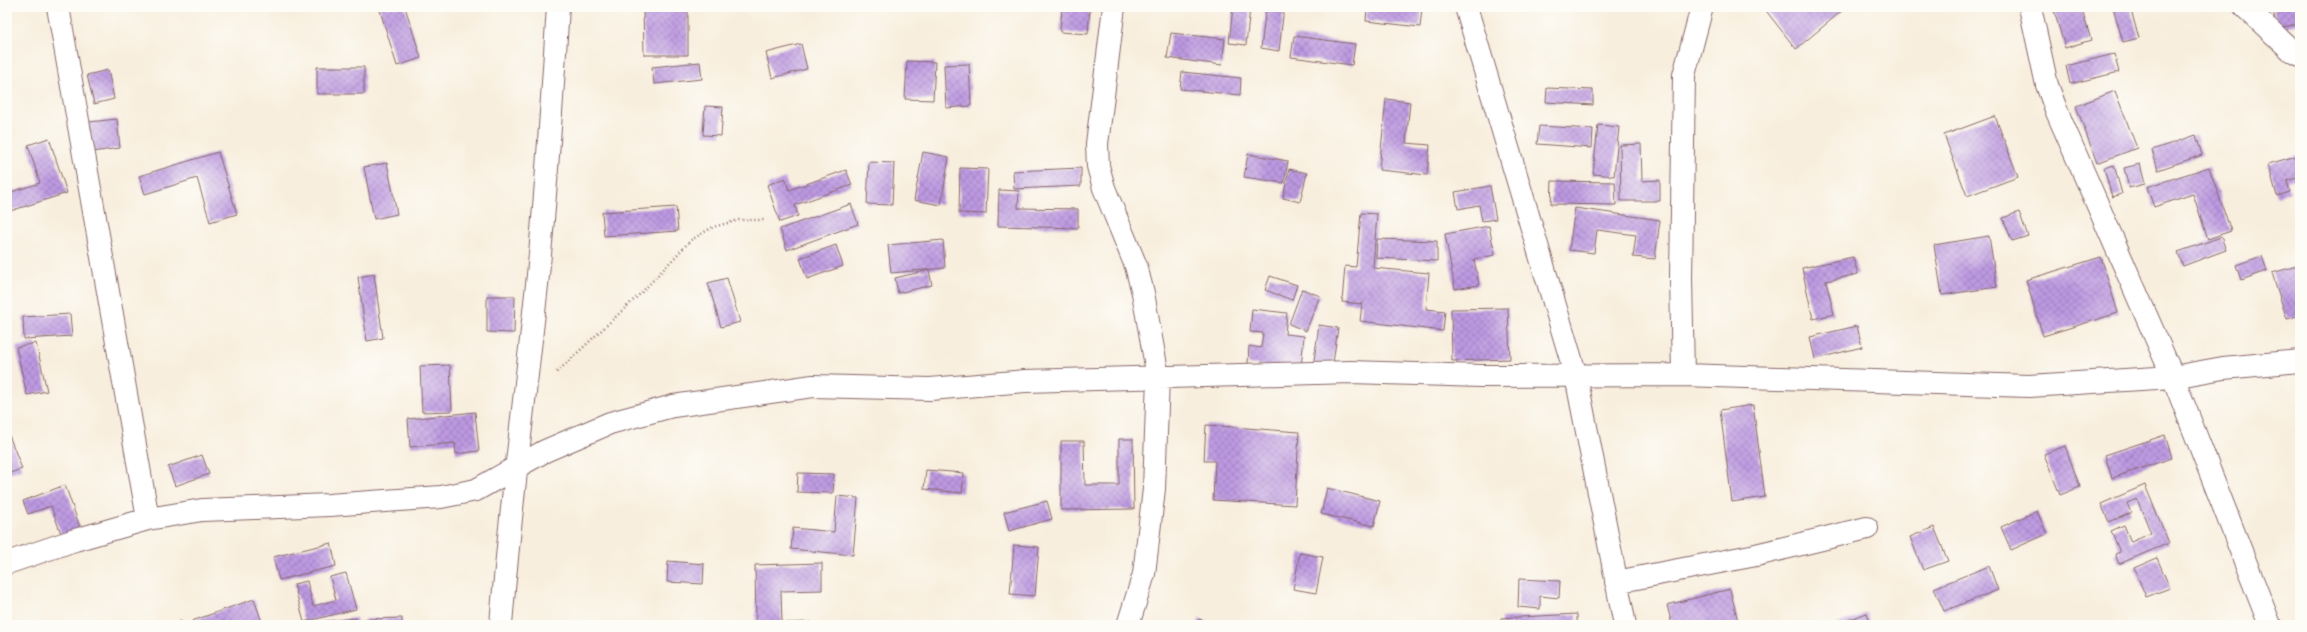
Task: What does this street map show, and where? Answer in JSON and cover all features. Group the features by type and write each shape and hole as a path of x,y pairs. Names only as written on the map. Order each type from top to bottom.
{"street":[{"path":"58,7 148,519"},
{"path":"501,625 515,470 551,137 558,7"},
{"path":"1114,7 1097,144 1098,166 1104,188 1136,266 1143,293 1158,377 1154,489 1144,574 1128,625"},
{"path":"1466,7 1576,376 1625,625"},
{"path":"1683,375 1680,278 1684,75 1702,7"},
{"path":"2030,7 2047,85 2173,377 2270,625"},
{"path":"2245,7 2292,51 2300,55"},
{"path":"7,563 75,540 148,519 202,510 329,505 441,497 476,490 515,470 545,451 580,435 636,415 701,402 813,386 930,389 1025,381 1351,372 1481,376 1683,375 2029,386 2173,377 2223,368 2300,361"},
{"path":"1616,582 1756,555 1867,528"}],"path":[{"path":"524,396 554,374 594,339 690,240 713,228 739,220 766,220"}],"building":[{"path":"379,7 405,7 421,58 397,66"},
{"path":"643,7 688,7 688,55 644,55"},
{"path":"946,7 973,7 973,8 946,9"},
{"path":"1062,7 1090,7 1088,34 1060,32"},
{"path":"1233,7 1250,8 1246,45 1229,43"},
{"path":"1266,7 1284,7 1279,51 1261,48"},
{"path":"1367,7 1422,8 1420,27 1366,21"},
{"path":"1763,7 1840,7 1843,10 1796,49"},
{"path":"2053,7 2081,7 2091,40 2065,48"},
{"path":"2113,7 2130,7 2139,38 2123,42"},
{"path":"2273,7 2300,7 2300,24 2276,28"},
{"path":"1171,33 1225,39 1222,65 1167,58"},
{"path":"1294,36 1355,44 1352,65 1291,57"},
{"path":"801,44 807,69 772,78 766,53"},
{"path":"2114,54 2119,72 2070,84 2066,66"},
{"path":"907,61 935,62 933,100 905,99"},
{"path":"700,62 702,79 654,84 652,67"},
{"path":"969,64 971,106 946,108 944,65"},
{"path":"317,67 364,67 364,94 317,94"},
{"path":"108,70 114,99 94,104 87,75"},
{"path":"1182,72 1241,78 1240,95 1180,89"},
{"path":"1547,88 1593,90 1593,105 1546,102"},
{"path":"2115,91 2137,148 2097,163 2076,106"},
{"path":"1386,99 1410,102 1406,143 1430,145 1427,175 1379,170"},
{"path":"705,106 723,107 721,136 703,135"},
{"path":"1995,116 2018,177 1967,196 1944,135"},
{"path":"117,119 120,148 92,152 89,122"},
{"path":"1598,125 1619,127 1614,176 1593,174"},
{"path":"1539,126 1593,129 1592,148 1537,144"},
{"path":"2196,135 2202,155 2158,170 2152,150"},
{"path":"49,138 67,193 7,212 7,180 11,192 40,183 28,145"},
{"path":"1641,144 1642,181 1660,180 1660,201 1621,201 1620,145"},
{"path":"218,152 237,214 210,222 197,178 145,194 139,176"},
{"path":"923,152 949,157 941,205 914,200"},
{"path":"1248,154 1288,161 1284,183 1244,177"},
{"path":"2300,155 2300,177 2287,181 2290,192 2277,196 2268,164"},
{"path":"869,162 894,163 892,205 867,204"},
{"path":"387,163 397,214 374,219 364,167"},
{"path":"2140,164 2145,184 2129,188 2124,168"},
{"path":"2114,165 2122,194 2112,197 2104,168"},
{"path":"2209,167 2231,231 2208,239 2193,194 2154,207 2147,187"},
{"path":"960,168 988,169 986,214 959,213"},
{"path":"1081,168 1081,186 1014,189 1013,171"},
{"path":"1289,169 1307,173 1300,202 1283,198"},
{"path":"846,170 852,185 795,205 798,216 780,222 767,185 785,178 789,190"},
{"path":"1552,181 1615,182 1616,205 1551,204"},
{"path":"1490,186 1496,219 1482,221 1479,205 1458,209 1455,192"},
{"path":"999,190 1019,191 1018,208 1078,209 1078,228 998,226"},
{"path":"851,204 858,224 787,250 780,229"},
{"path":"676,207 678,231 604,236 602,212"},
{"path":"1575,208 1660,220 1655,259 1633,257 1636,235 1597,230 1594,253 1569,250"},
{"path":"2019,212 2028,236 2012,241 2003,218"},
{"path":"1361,213 1377,214 1373,268 1429,273 1426,309 1445,311 1443,331 1360,321 1362,304 1342,302 1345,266 1356,267"},
{"path":"1489,226 1495,255 1474,259 1479,285 1455,289 1445,234"},
{"path":"1989,236 1997,287 1942,295 1934,245"},
{"path":"2221,237 2226,250 2183,266 2178,252"},
{"path":"1377,239 1437,241 1437,261 1376,258"},
{"path":"943,240 945,268 891,273 888,245"},
{"path":"836,245 843,266 807,279 800,258"},
{"path":"2262,256 2267,271 2241,280 2236,265"},
{"path":"1853,257 1858,274 1826,281 1834,314 1813,319 1802,268"},
{"path":"2101,257 2118,313 2043,336 2026,280"},
{"path":"2297,266 2300,276 2300,315 2287,319 2272,273"},
{"path":"929,270 932,285 898,293 895,278"},
{"path":"374,274 383,338 367,341 358,277"},
{"path":"1270,276 1297,285 1292,300 1265,290"},
{"path":"727,278 740,322 721,327 708,283"},
{"path":"1302,289 1320,296 1306,331 1289,324"},
{"path":"487,296 515,296 514,333 487,332"},
{"path":"1508,308 1510,359 1452,361 1451,309"},
{"path":"1252,309 1287,313 1285,334 1304,336 1301,369 1248,364 1249,346 1261,348 1263,333 1250,332"},
{"path":"70,314 72,336 24,339 23,317"},
{"path":"1319,325 1338,328 1332,370 1313,367"},
{"path":"1857,326 1862,347 1815,359 1810,337"},
{"path":"36,343 47,391 27,395 16,347"},
{"path":"450,365 452,411 422,412 420,366"},
{"path":"1753,405 1765,497 1732,502 1720,410"},
{"path":"475,412 479,451 456,454 455,443 410,447 408,419"},
{"path":"1206,425 1299,432 1295,505 1213,500 1215,461 1204,461"},
{"path":"7,430 22,469 7,474"},
{"path":"2165,435 2172,458 2112,478 2105,455"},
{"path":"1119,439 1133,439 1134,509 1061,510 1061,441 1084,441 1085,485 1119,485"},
{"path":"2065,446 2080,487 2060,495 2044,454"},
{"path":"202,455 209,474 175,486 168,467"},
{"path":"926,470 964,473 962,493 924,489"},
{"path":"798,473 834,474 833,493 797,492"},
{"path":"65,485 83,536 64,542 51,506 28,514 23,501"},
{"path":"2145,485 2169,543 2119,564 2115,554 2120,552 2111,531 2124,525 2131,542 2151,533 2137,499 2127,503 2131,513 2109,522 2101,504"},
{"path":"1327,488 1380,501 1374,526 1321,514"},
{"path":"837,496 858,498 853,555 791,549 793,528 834,532"},
{"path":"1047,501 1052,519 1009,531 1004,512"},
{"path":"2037,511 2047,534 2011,550 2001,527"},
{"path":"1934,527 1948,561 1923,570 1910,537"},
{"path":"331,543 336,566 279,580 273,557"},
{"path":"1014,545 1039,547 1035,596 1010,594"},
{"path":"1300,553 1323,557 1316,593 1293,589"},
{"path":"2157,558 2170,588 2146,597 2134,568"},
{"path":"668,561 704,564 703,584 667,582"},
{"path":"822,563 822,590 781,591 782,623 812,622 812,625 756,625 755,565"},
{"path":"1989,566 1998,590 1944,611 1934,588"},
{"path":"346,573 356,609 304,622 294,584 307,581 313,606 336,600 330,577"},
{"path":"1519,579 1560,581 1559,598 1540,596 1540,609 1518,607"},
{"path":"1730,589 1739,625 1672,625 1667,605"},
{"path":"254,599 263,625 194,625 192,621"},
{"path":"1867,613 1871,625 1834,625"},
{"path":"1577,614 1577,625 1501,625 1501,618"},
{"path":"356,618 357,625 312,625 311,623"},
{"path":"402,618 402,625 365,625 364,619"},
{"path":"1199,619 1217,625 1198,625"},
{"path":"181,621 182,625 169,625"}]}
